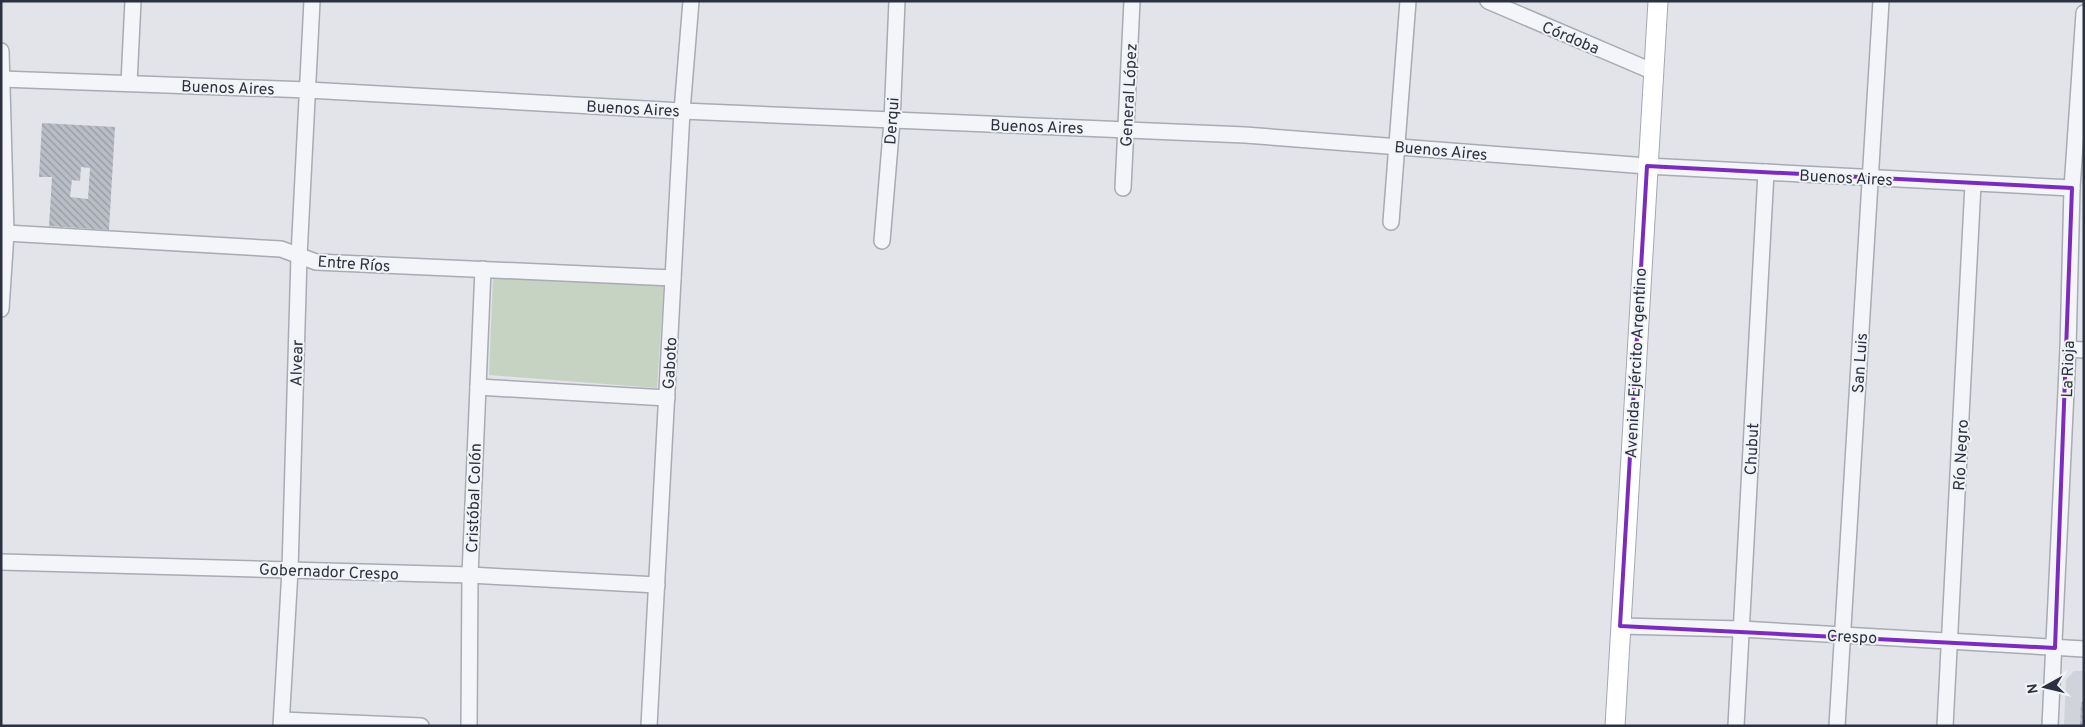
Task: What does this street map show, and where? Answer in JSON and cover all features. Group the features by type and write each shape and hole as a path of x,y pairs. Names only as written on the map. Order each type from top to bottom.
{"main road":[{"name":"Avenida Ejército Argentino","path":"1615,726 1658,1"}],"street":[{"path":"129,83 133,1"},
{"name":"Alvear","path":"282,723 290,570 299,256 312,1"},
{"name":"Gaboto","path":"649,726 682,111 691,1"},
{"name":"Derqui","path":"882,241 892,121 897,1"},
{"name":"General López","path":"1123,188 1132,1"},
{"path":"1390,222 1408,1"},
{"name":"Córdoba","path":"1488,1 1654,72"},
{"name":"San Luis","path":"1837,726 1882,1"},
{"name":"La Rioja","path":"2050,726 2068,349 2072,188 2084,13"},
{"path":"1,51 6,233 1,309"},
{"name":"Buenos Aires","path":"2,79 308,90 682,111 1245,135 1647,166 2072,188"},
{"name":"Chubut","path":"1736,726 1766,172"},
{"name":"Río Negro","path":"1945,726 1973,184"},
{"name":"Entre Ríos","path":"6,233 280,249 316,262 673,278"},
{"name":"Cristóbal Colón","path":"469,726 470,575 483,269"},
{"path":"2068,349 2084,350"},
{"path":"478,387 667,398"},
{"name":"Gobernador Crespo","path":"1,562 470,575 657,585"},
{"name":"Crespo","path":"1620,626 1741,629 2084,649"},
{"path":"282,723 421,726"}],"highlighted area":[{"path":"1647,166 2072,188 2055,648 1620,626"}],"shaded area":[{"path":"2074,671 2084,671 2084,726 2064,726 2066,680"}],"green space":[{"path":"493,278 664,284 657,388 489,375"}],"building":[{"path":"42,123 115,127 109,230 49,226 52,177 39,177","holes":["81,167 90,168 88,199 70,197 72,180 80,181"]},
{"path":"2081,702 2084,702 2084,726 2080,726"}]}
